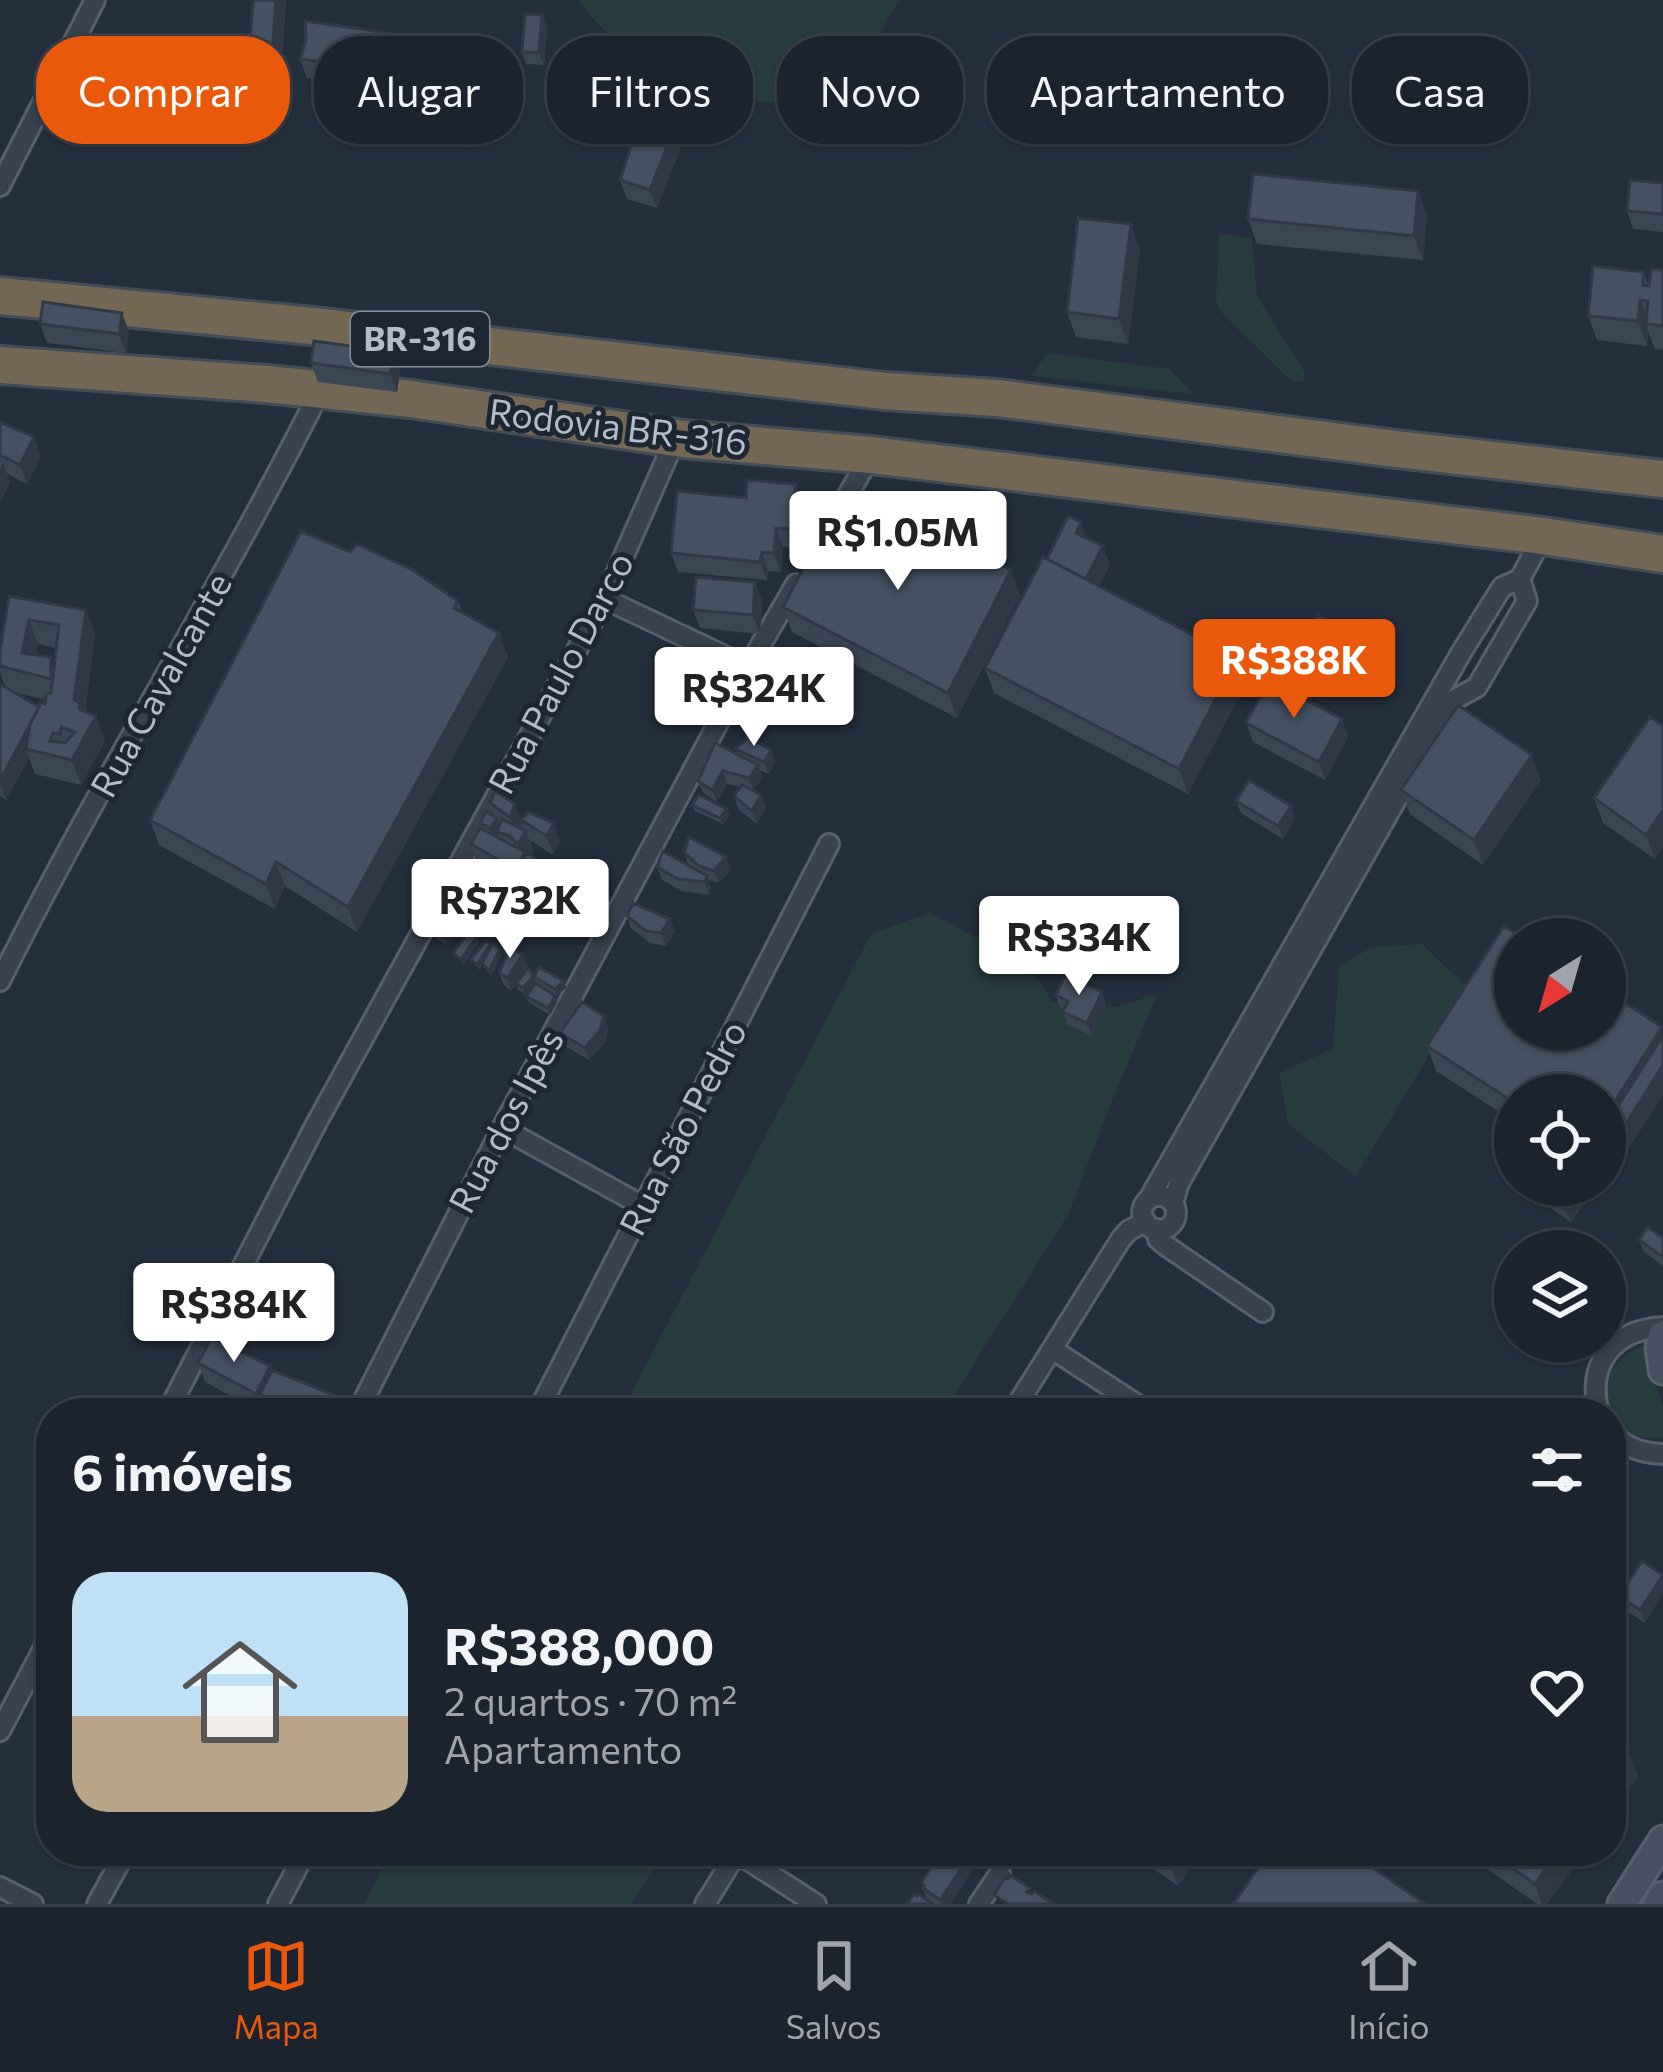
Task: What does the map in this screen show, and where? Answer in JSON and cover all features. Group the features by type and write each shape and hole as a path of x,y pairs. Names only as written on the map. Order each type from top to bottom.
{"highway":[{"name":"Rodovia BR-316","path":"0,296 885,391 997,398 1663,479"},
{"name":"Rodovia BR-316","path":"0,365 411,399 676,437 871,455 1663,554"}],"main road":[{"path":"1663,1331 1663,1370"},
{"path":"1622,1904 1663,1840"},
{"path":"1658,1904 1663,1896"}],"street":[{"path":"0,186 94,0"},
{"name":"Rua Cavalcante","path":"0,981 321,389"},
{"name":"Rua Paulo Darco","path":"175,1398 328,1103 605,598 676,437"},
{"path":"826,532 871,455"},
{"path":"1173,1203 1178,1184 1445,698 1483,618 1502,586 1520,579 1544,536"},
{"name":"Rua dos Ipês","path":"366,1398 502,1128 804,571"},
{"path":"1263,1312 1165,1245 1143,1210 1445,698 1477,687 1527,601 1520,579"},
{"path":"605,598 748,667"},
{"path":"1483,618 1508,633"},
{"name":"Rua São Pedro","path":"545,1398 829,844"},
{"path":"502,1128 643,1206"},
{"path":"1021,1398 1121,1239 1129,1230 1163,1229 1173,1222 1173,1203 1162,1196 1149,1199"},
{"path":"1596,1398 1597,1375 1615,1344 1646,1328 1663,1331"},
{"path":"1052,1349 1127,1398"},
{"path":"1626,1445 1646,1454 1663,1454"},
{"path":"0,1731 36,1663"},
{"path":"98,1904 118,1866"},
{"path":"278,1904 298,1866"},
{"path":"705,1904 729,1866"},
{"path":"759,1866 816,1904"},
{"path":"980,1904 1000,1873"},
{"path":"0,1886 32,1904"}],"green space":[{"path":"578,0 899,0 878,36 777,36 777,102 753,101 753,36 612,36"},
{"path":"1219,233 1252,239 1257,296 1304,371 1304,381 1292,381 1220,311 1216,299"},
{"path":"1047,353 1170,369 1193,394 1032,376"},
{"path":"929,913 1028,963 1052,1001 1118,1007 1157,994 1069,1213 952,1398 629,1398 871,934"},
{"path":"1422,944 1469,989 1356,1176 1288,1124 1279,1073 1333,1049 1339,966 1372,947"},
{"path":"1645,1345 1663,1407 1663,1437 1641,1437 1626,1431 1626,1398 1607,1398 1613,1369"},
{"path":"384,1866 655,1866 631,1904 364,1904"}],"building":[{"path":"253,0 276,0 273,36 250,36"},
{"path":"525,14 542,15 539,53 523,52"},
{"path":"305,21 396,34 314,36 314,61 300,59"},
{"path":"632,144 668,144 650,190 620,180"},
{"path":"1253,174 1418,191 1414,236 1248,219"},
{"path":"1630,180 1663,183 1663,214 1627,211"},
{"path":"1078,218 1131,224 1119,319 1067,312"},
{"path":"1593,266 1644,272 1643,285 1649,286 1651,269 1663,270 1663,326 1646,324 1648,301 1640,300 1638,321 1588,316"},
{"path":"43,302 122,313 119,334 40,324"},
{"path":"314,341 393,352 390,374 311,363"},
{"path":"0,422 34,437 20,465 0,455"},
{"path":"747,480 796,484 792,529 776,528 774,553 762,552 760,562 671,553 677,491 746,498"},
{"path":"840,498 922,542 929,528 1011,570 948,693 783,607"},
{"path":"1068,516 1081,522 1076,533 1103,546 1086,579 1047,559"},
{"path":"301,531 350,552 357,544 411,569 458,601 454,608 499,633 348,907 276,862 266,884 150,820"},
{"path":"1043,557 1237,658 1179,769 985,668"},
{"path":"696,577 755,582 753,615 693,610"},
{"path":"9,596 86,610 74,700 80,703 79,709 96,716 72,760 26,749 30,725 41,702 45,704 46,694 51,693 59,625 29,620 22,653 51,657 51,679 0,666","holes":["61,727 75,732 65,743 50,741"]},
{"path":"1318,615 1381,651 1368,675 1305,639"},
{"path":"1303,643 1324,655 1300,697 1279,685"},
{"path":"1269,680 1342,719 1319,762 1246,723"},
{"path":"0,684 39,707 0,781"},
{"path":"1458,705 1532,755 1474,840 1401,790"},
{"path":"1650,717 1663,726 1663,810 1646,835 1594,798"},
{"path":"748,737 771,750 764,762 736,749"},
{"path":"715,743 758,765 749,778 723,771 712,790 698,781"},
{"path":"1249,780 1291,806 1278,826 1236,801"},
{"path":"742,785 761,795 752,811 734,796"},
{"path":"495,791 515,804 510,817 490,803"},
{"path":"699,795 727,809 720,818 692,805"},
{"path":"486,812 497,818 490,828 480,823"},
{"path":"528,812 554,823 547,836 521,820"},
{"path":"502,819 526,831 518,844 497,832"},
{"path":"480,828 525,852 516,870 471,844"},
{"path":"689,837 726,857 714,871 699,866 684,852"},
{"path":"663,851 707,876 705,882 678,879 657,867"},
{"path":"526,853 553,868 541,880 519,870"},
{"path":"562,870 597,892 590,905 555,886"},
{"path":"633,903 670,919 661,933 646,931 627,916"},
{"path":"439,914 456,925 444,938 429,928"},
{"path":"469,931 477,937 461,959 453,954"},
{"path":"485,941 491,943 477,965 471,960"},
{"path":"1494,942 1494,1050 1626,1050 1626,1004 1662,1027 1626,1084 1626,1074 1494,1074 1494,1089 1427,1046"},
{"path":"493,943 500,949 489,971 482,963"},
{"path":"506,946 523,954 507,978 499,972"},
{"path":"539,967 564,981 555,989 534,977"},
{"path":"528,968 534,976 523,988 516,984"},
{"path":"1065,975 1102,992 1087,1023 1063,1012 1068,1001 1056,995"},
{"path":"536,983 555,996 548,1008 526,996"},
{"path":"582,1002 604,1016 600,1030 585,1048 560,1033"},
{"path":"1663,1036 1663,1065 1626,1124 1626,1093"},
{"path":"1648,1227 1663,1238 1663,1257 1639,1240"},
{"path":"212,1337 270,1366 256,1394 198,1363"},
{"path":"272,1370 339,1397 267,1398 260,1394"},
{"path":"1642,1561 1663,1575 1640,1610 1626,1601 1626,1585"},
{"path":"932,1866 963,1866 940,1900 921,1883"},
{"path":"1260,1866 1371,1866 1425,1904 1233,1904"},
{"path":"1509,1866 1548,1866 1535,1884"},
{"path":"1010,1875 1030,1888 1027,1892 1034,1891 1054,1904 1008,1904 994,1895"},
{"path":"919,1894 933,1904 907,1904"}]}
